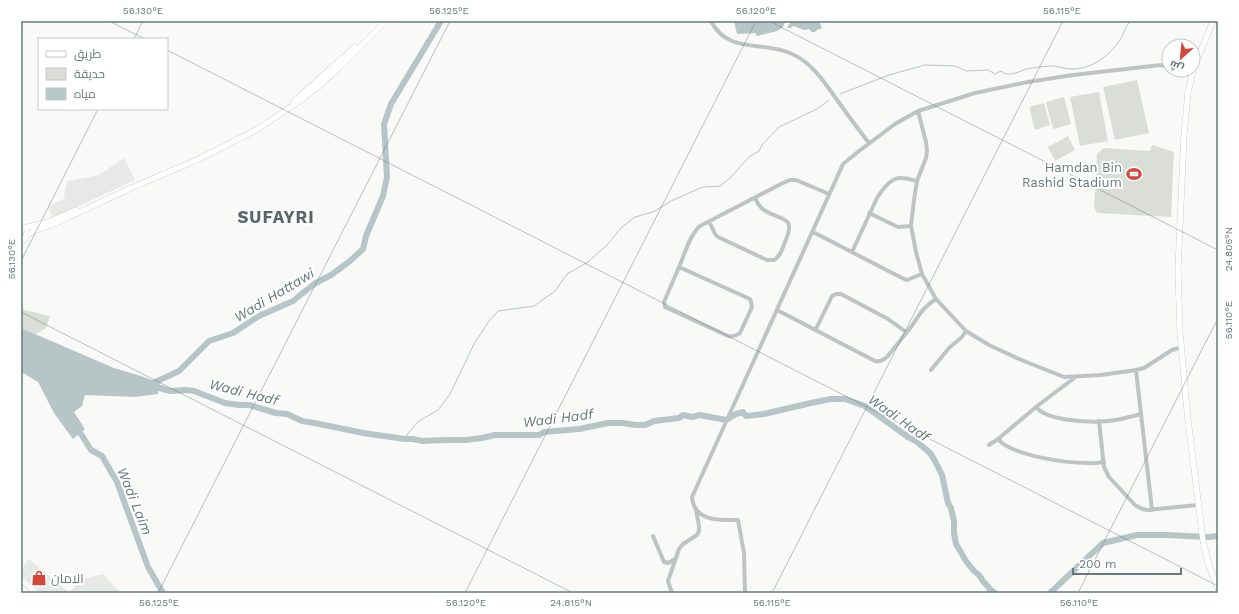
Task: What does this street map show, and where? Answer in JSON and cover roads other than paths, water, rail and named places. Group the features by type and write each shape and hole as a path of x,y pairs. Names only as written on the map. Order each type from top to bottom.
{"highway":[{"path":"21,588 26,593"}],"main road":[{"path":"27,235 27,232 22,226 53,220 198,156 251,128 285,107 303,93 357,46 381,21"},
{"path":"21,241 33,231 54,224 199,159 256,130 294,105 319,86 386,21"},
{"path":"1201,50 1213,21"},
{"path":"1191,78 1184,135 1178,270 1180,332 1187,411 1203,541 1209,566 1218,588"}],"street":[{"path":"711,21 715,29 731,41 751,46 770,47 792,53 802,60 827,86 869,143"},
{"path":"672,593 668,581 680,548 697,535 699,531 698,519 692,502 692,497 843,164 895,124 918,111 975,93 1028,82 1073,75 1161,66"},
{"path":"918,111 927,151 917,182 911,226 916,252 922,274 936,299 966,331 989,345 1064,377 1101,375 1144,368 1172,350 1182,347"},
{"path":"852,252 876,198 892,181 897,178 903,177 917,182"},
{"path":"679,267 750,299 752,302 752,307 738,335 732,337 728,336 665,307 664,302 679,267 697,229 709,221 786,182 796,180 829,194"},
{"path":"709,221 715,234 718,236 767,260 774,260 779,256 790,232 790,227 787,222 762,209 755,198"},
{"path":"869,213 898,227 911,226"},
{"path":"812,232 907,280 922,274"},
{"path":"816,329 832,296 841,294 888,319 906,332"},
{"path":"777,310 879,362 883,361 887,357 922,310 936,299"},
{"path":"931,370 949,348 962,338 966,331"},
{"path":"1136,370 1152,510"},
{"path":"1059,375 1062,379 1062,386"},
{"path":"989,445 1062,386 1078,376"},
{"path":"1036,407 1039,411 1053,417 1073,420 1100,421 1126,418 1141,414"},
{"path":"1100,421 1104,467 1109,477 1135,505 1142,509 1152,510 1198,505"},
{"path":"998,439 1005,446 1011,449 1038,457 1088,464 1104,462"},
{"path":"695,508 708,519 738,520 744,553 745,593"},
{"path":"653,536 664,562 668,563 676,559"}],"water":[{"path":"734,21 786,21 781,29 757,36 755,33 737,34"},
{"path":"789,21 820,21 822,28 812,32 809,29 804,30 793,26 791,28 787,28 790,23"},
{"path":"21,328 114,368 160,383 158,394 135,397 85,395 82,406 74,412 85,429 73,439 54,413 38,382 21,372"}],"waterway":[{"name":"Wadi Hattawi","path":"151,384 179,371 209,341 233,333 259,316 293,301 314,284 331,275 350,261 363,249 366,236 383,196 387,177 384,124 391,104 441,21"},
{"path":"840,94 889,75 925,65 955,66 966,71 988,70 995,74 1001,71 1012,74 1028,69 1046,66 1072,69 1086,67 1105,56 1116,46 1130,21"},
{"path":"405,439 419,421 438,410 450,394 474,344 489,321 498,311 534,306 555,291 567,274 588,262 608,244 621,228 635,217 653,212 671,201 703,187 720,186 730,178 749,157 759,151 762,145 779,127 817,109 829,100"},
{"name":"Wadi Hadf","path":"153,386 170,391 194,391 225,403 249,405 276,413 287,414 302,421 363,433 422,441 466,440 495,435 539,435 544,432 579,429 608,423 645,425 654,421 679,418 683,415 692,417 700,415 726,420 743,412 746,416 764,414 831,399 845,399 865,406 908,437 916,441 930,453 942,475 948,503 951,508 954,521 956,544 966,561 995,593"},
{"name":"Wadi Laim","path":"76,426 91,450 102,456 117,482 148,567 163,593"},
{"path":"1050,593 1103,543 1137,535 1218,536"}],"place":[{"name":"Hamdan Bin Rashid Stadium","path":"1134,174"},
{"name":"الامان","path":"39,578"}],"district":[{"name":"SUFAYRI","path":"276,217"}]}
